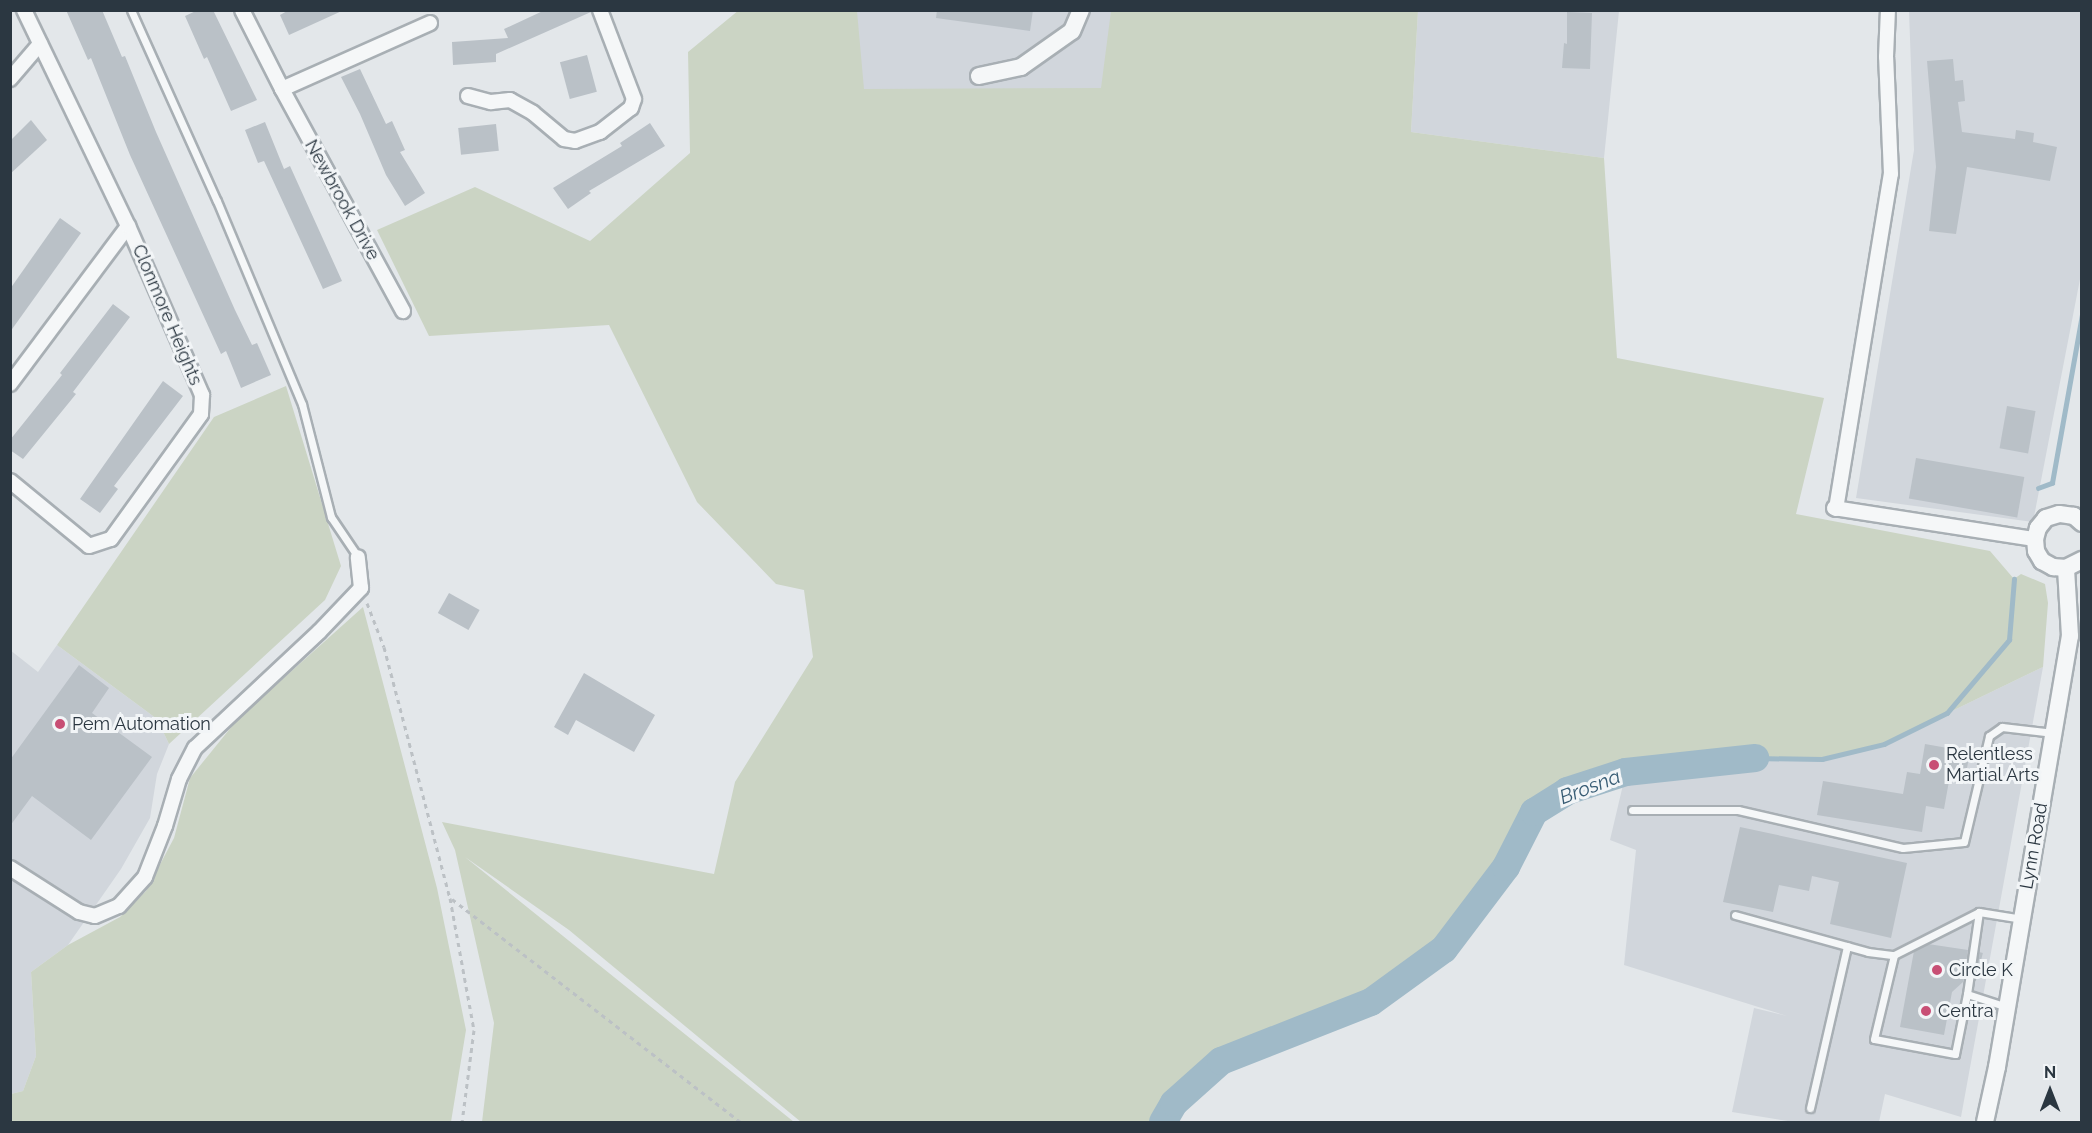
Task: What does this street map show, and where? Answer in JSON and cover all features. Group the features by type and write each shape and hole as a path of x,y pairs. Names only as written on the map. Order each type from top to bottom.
{"street":[{"name":"Clonmore Heights","path":"10,481 89,546 111,539 201,414 202,395 128,226 24,10"},
{"name":"Newbrook Drive","path":"242,10 282,89 403,311"},
{"path":"468,96 491,102 510,100 533,113 564,139 575,141 600,132 630,108 634,99 600,10"},
{"path":"979,76 1021,67 1072,31 1081,10"},
{"path":"1888,10 1886,57 1891,174 1872,302 1835,509 2035,539"},
{"path":"282,89 430,23"},
{"path":"10,79 40,44"},
{"name":"Clonmore Heights","path":"10,384 128,226"},
{"path":"2079,515 2059,514 2046,518 2038,528 2035,539 2042,561 2053,567 2066,568 2082,560"},
{"path":"10,868 79,912 95,916 119,906 145,877 165,826 179,779 195,748 319,632 361,588 358,557"},
{"name":"Lynn Road","path":"1985,1122 2007,1007 2070,636 2066,568"}],"lane":[{"path":"131,10 217,201 302,404 331,517 358,557"},
{"path":"1632,810 1738,810 1903,848 1964,842 1989,736 2002,727 2054,733"},
{"path":"1894,955 1875,1039 1955,1054 1967,994 1979,912"},
{"path":"1735,915 1847,946 1894,955 1979,912 2022,919"},
{"path":"1810,1108 1847,946"},
{"path":"1967,994 2007,1007"}],"path":[{"path":"361,588 384,647 450,898 474,1030 462,1122"},
{"path":"450,898 741,1122"}],"shaded area":[{"path":"857,11 1111,11 1111,89 857,89"},
{"path":"1418,11 1619,11 1604,158 1411,132"},
{"path":"1909,11 2081,11 2081,274 2033,522 1856,498 1914,150"},
{"path":"57,645 157,719 169,744 157,774 150,818 121,869 68,945 31,972 36,1056 23,1091 11,1094 10,650 38,672"},
{"path":"2043,667 1961,1117 1885,1094 1879,1122 1794,1122 1732,1112 1754,1008 1787,1016 1624,965 1636,850 1610,840 1626,772 1755,758 1822,759 1884,744"}],"green space":[{"path":"739,10 857,11 864,89 1101,88 1111,11 1418,11 1411,132 1604,158 1617,358 1824,398 1796,514 1990,551 2014,579 2021,574 2045,584 2048,603 2043,667 1884,744 1822,759 1755,758 1626,772 1567,791 1534,812 1506,867 1444,949 1371,1002 1221,1061 1174,1103 1163,1122 801,1122 569,930 465,857 794,1122 482,1122 494,1023 455,850 442,822 714,874 735,782 813,657 804,590 776,584 697,502 609,325 429,336 377,230 475,187 590,241 690,153 688,52"},
{"path":"286,386 341,566 325,600 169,744 157,719 57,645 214,417"},
{"path":"363,607 437,888 466,1030 451,1122 11,1122 11,1094 23,1091 36,1056 31,972 68,945 120,917 146,891 174,838 190,778 237,720"}],"building":[{"path":"66,10 102,10 122,57 125,56 235,310 252,345 257,343 271,375 241,388 226,351 221,354 130,155 91,58 88,60"},
{"path":"198,10 213,10 257,100 231,111 207,57 204,59 185,16"},
{"path":"289,10 344,10 289,35 280,15"},
{"path":"545,10 591,12 496,54 496,62 453,65 452,42 508,38 504,29"},
{"path":"937,10 1033,10 1030,31 936,18"},
{"path":"1567,12 1592,13 1590,69 1562,68 1564,43 1567,44"},
{"path":"587,55 597,92 570,99 560,62"},
{"path":"1953,59 1955,81 1963,80 1965,101 1958,102 1962,132 2015,139 2016,130 2034,133 2033,142 2057,147 2050,181 1967,167 1956,234 1929,231 1936,167 1927,61"},
{"path":"360,69 386,124 392,121 405,150 400,152 425,193 405,206 386,175 360,114 341,77"},
{"path":"31,120 47,140 10,174 10,141"},
{"path":"265,122 284,169 290,166 342,281 323,289 264,161 258,163 245,130"},
{"path":"650,123 665,146 589,191 591,193 568,209 553,188 622,146 620,143"},
{"path":"496,124 499,151 461,155 458,128"},
{"path":"60,218 81,233 10,332 10,289"},
{"path":"113,304 130,317 73,392 76,394 23,459 10,450 10,440 62,375 60,373"},
{"path":"163,381 183,396 114,486 118,489 100,513 80,499"},
{"path":"2007,406 2036,411 2028,453 2000,448"},
{"path":"1916,458 2024,477 2017,517 1909,498"},
{"path":"449,593 480,610 468,630 438,613"},
{"path":"79,665 109,688 92,713 152,757 91,840 32,796 10,826 10,760"},
{"path":"584,673 655,715 634,752 576,720 568,735 554,727"},
{"path":"1925,744 1970,752 1964,784 1949,781 1944,809 1926,806 1922,832 1817,815 1823,781 1903,794 1907,772 1920,774"},
{"path":"1740,827 1907,863 1891,938 1830,924 1839,882 1812,876 1809,891 1779,885 1773,912 1723,902"},
{"path":"1928,944 1968,950 1963,982 1952,992 1944,1035 1900,1027 1914,951"},
{"path":"1979,952 1983,953 1976,981 1972,980"}],"waterway":[{"name":"Brosna","path":"2038,488 2052,483 2082,315"},
{"name":"Brosna","path":"1755,758 1822,759 1884,744 1947,713 2009,640 2014,579"},
{"name":"Brosna","path":"1163,1122 1174,1103 1221,1061 1371,1002 1444,949 1506,867 1534,812 1567,791 1626,772 1755,758"}],"place":[{"name":"Pem Automation","path":"60,724"},
{"name":"Relentless Martial Arts","path":"1934,765"},
{"name":"Circle K","path":"1937,970"},
{"name":"Centra","path":"1926,1011"}]}
